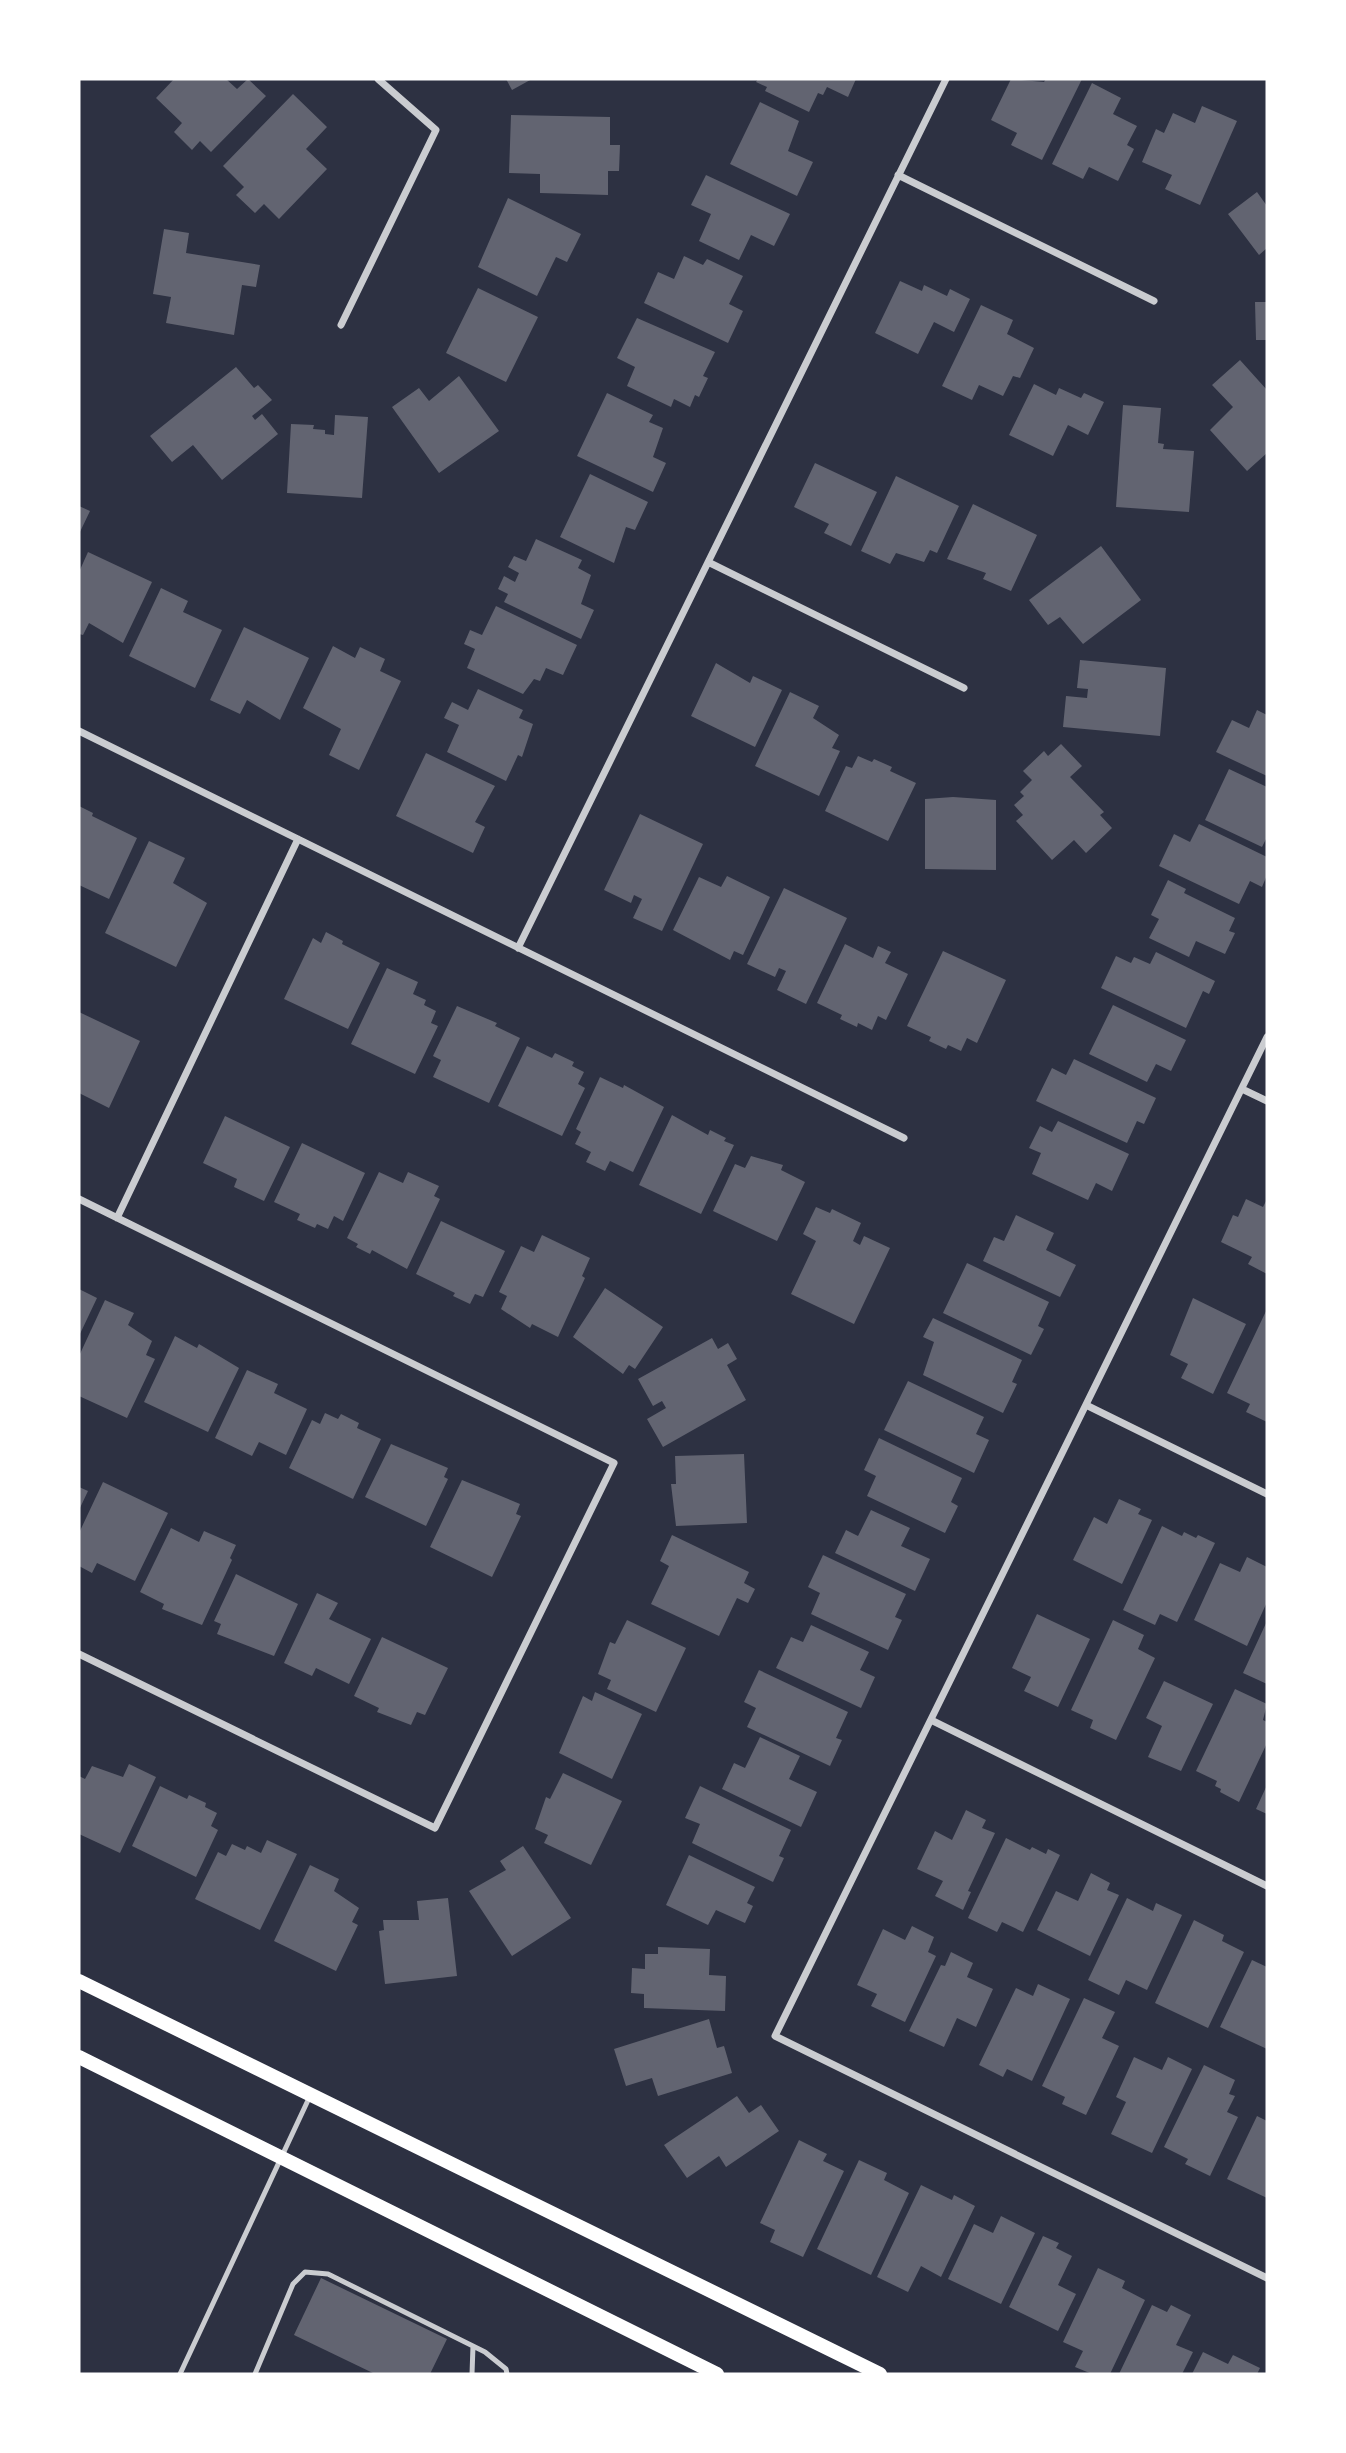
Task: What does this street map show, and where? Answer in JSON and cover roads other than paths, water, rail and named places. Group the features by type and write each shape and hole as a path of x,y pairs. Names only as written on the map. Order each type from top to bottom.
{"main road":[{"path":"79,1981 880,2374"},
{"path":"79,2057 717,2374"}],"street":[{"path":"341,325 436,130 378,79"},
{"path":"518,948 946,79"},
{"path":"898,175 1154,301"},
{"path":"708,562 964,688"},
{"path":"79,731 904,1138"},
{"path":"117,1218 298,839"},
{"path":"1267,1037 775,2036 1267,2278"},
{"path":"1242,1089 1267,1101"},
{"path":"79,1199 614,1463 435,1828 79,1654"},
{"path":"1086,1405 1267,1494"},
{"path":"931,1720 1267,1886"}],"lane":[{"path":"180,2374 310,2096"},
{"path":"255,2374 293,2284 305,2272 328,2274 473,2346 506,2369 507,2374"},
{"path":"472,2374 473,2346"}]}
